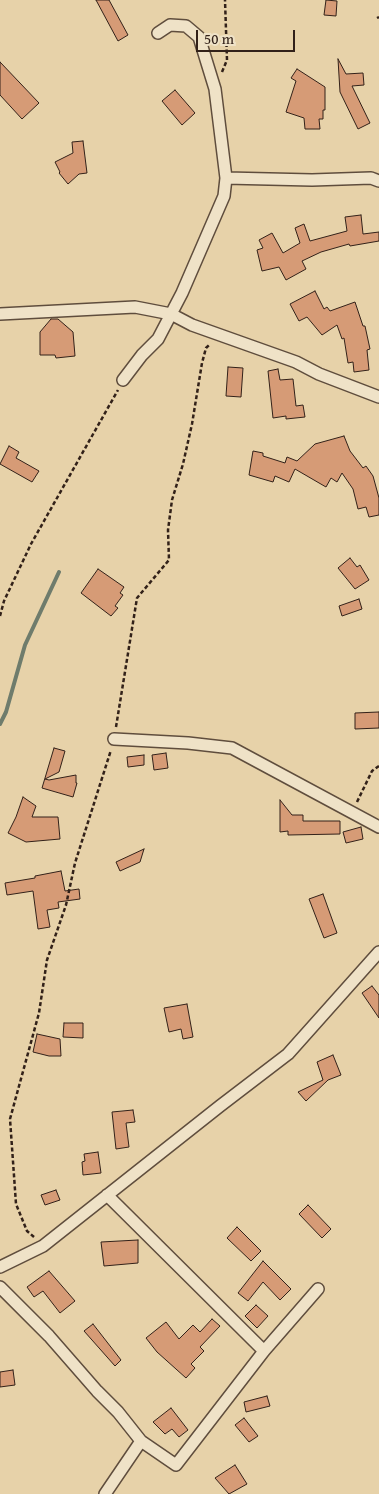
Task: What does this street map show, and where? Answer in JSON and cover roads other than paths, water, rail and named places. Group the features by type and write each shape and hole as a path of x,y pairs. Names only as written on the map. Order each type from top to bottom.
{"street":[{"path":"123,380 142,355 158,340 182,293 224,196 226,178 215,89 199,37 186,26 170,25 158,33"},
{"path":"226,178 312,180 371,178 379,181"},
{"path":"0,314 135,307 171,314 192,325 296,362 319,374 379,397"},
{"path":"114,739 188,743 232,748 379,827"},
{"path":"0,1267 44,1246 288,1054 379,952"},
{"path":"107,1196 264,1351"},
{"path":"0,1287 49,1336 118,1412 141,1441 176,1465 264,1351 318,1289"},
{"path":"105,1494 141,1441"}],"waterway":[{"path":"0,724 6,712 25,645 59,572"}]}
